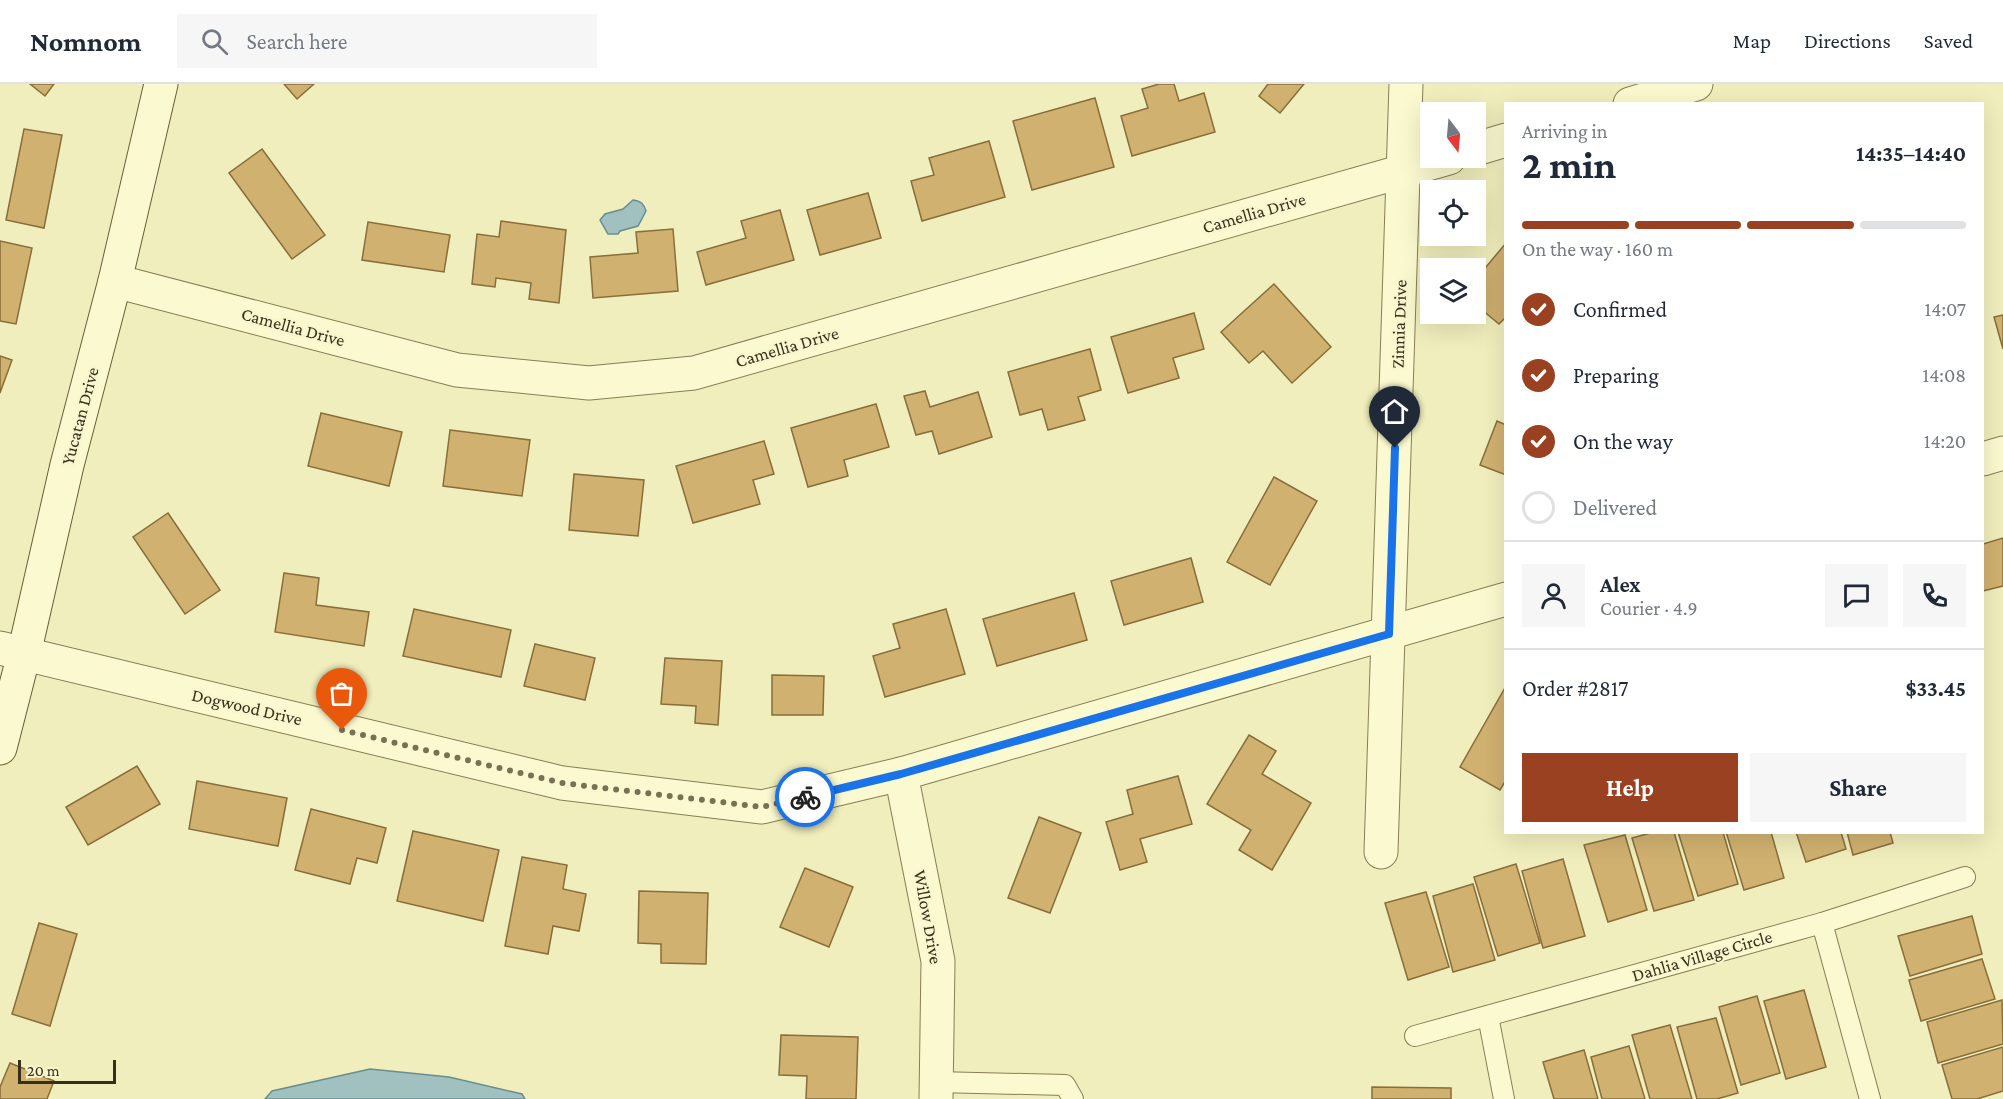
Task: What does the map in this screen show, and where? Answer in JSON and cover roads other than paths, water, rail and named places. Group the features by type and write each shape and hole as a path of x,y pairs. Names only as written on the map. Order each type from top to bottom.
{"street":[{"name":"Yucatan Drive","path":"0,748 12,651 67,465 115,281 161,84"},
{"name":"Zinnia Drive","path":"1381,852 1405,171 1406,84"},
{"path":"1637,102 1696,84"},
{"path":"1486,146 1504,141"},
{"name":"Camellia Drive","path":"115,281 457,370 589,383 694,373 1420,167"},
{"path":"1984,459 2003,453"},
{"name":"Dogwood Drive","path":"12,651 562,783 762,807 901,774 1504,600"},
{"name":"Willow Drive","path":"901,774 938,961 936,1091"}],"lane":[{"name":"Dahlia Village Circle","path":"1414,1036 1821,923 1965,877"},
{"path":"1821,923 1870,1099"},
{"path":"1488,1016 1504,1099"},
{"path":"936,1091 1065,1085 1073,1099"}],"water":[{"path":"633,200 642,203 646,211 638,226 620,231 618,234 608,234 600,220 605,214 623,209"},
{"path":"370,1069 449,1077 522,1094 525,1099 265,1099 272,1091"}]}
